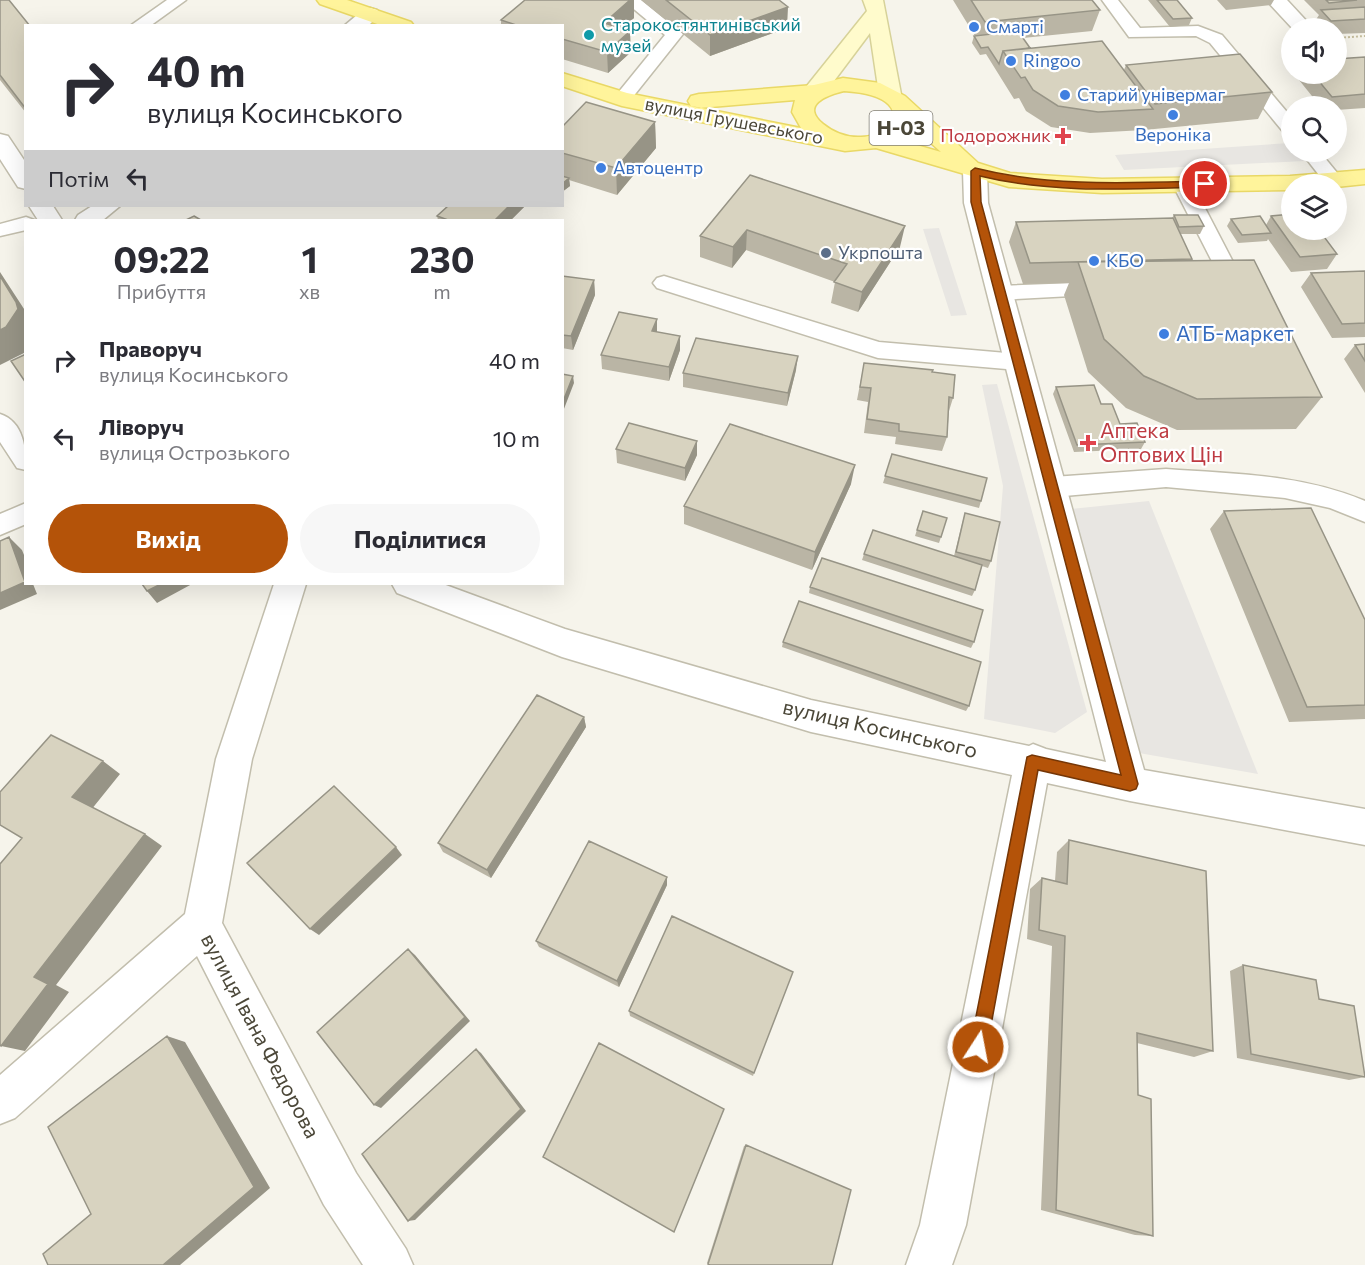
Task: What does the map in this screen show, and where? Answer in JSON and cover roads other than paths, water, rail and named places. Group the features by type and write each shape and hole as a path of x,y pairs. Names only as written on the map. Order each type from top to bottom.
{"main road":[{"path":"327,0 362,20 390,24"},
{"path":"814,93 875,6"},
{"path":"875,6 895,99"},
{"name":"вулиця Грушевського","path":"564,80 622,99 845,144"},
{"name":"Н-03","path":"895,99 905,112 905,121 900,130 891,137 877,141 845,144 817,133 803,117 802,108 806,99 814,93 843,84 876,88 895,99 975,171"},
{"name":"вулиця Грушевського","path":"622,99 716,101 814,93"},
{"name":"Н-03","path":"877,141 1010,180 1102,186 1281,182"},
{"name":"Н-03","path":"1347,179 1365,177"}],"street":[{"path":"1276,0 1293,18"},
{"path":"0,141 24,179"},
{"path":"975,171 976,202 1130,784"},
{"path":"88,219 106,207"},
{"name":"вулиця Івана Федорова","path":"290,585 234,759 202,925 340,1189 390,1265"},
{"name":"вулиця Косинського","path":"411,585 562,643 811,716 1032,761 1130,784 1365,827"},
{"path":"929,1265 945,1214 1014,868 1032,761"},
{"path":"0,1103 202,925"}],"lane":[{"path":"141,24 178,0"},
{"path":"622,99 675,34 631,0"},
{"path":"1110,0 1135,33 1198,31 1216,39 1281,117"},
{"path":"1318,162 1328,174"},
{"path":"1184,185 1234,285 1200,286"},
{"path":"0,230 24,222"},
{"path":"664,283 878,350 1019,362"},
{"path":"1000,293 1119,289"},
{"path":"0,423 24,458"},
{"path":"1053,487 1166,478 1285,488 1335,499 1365,512"},
{"path":"0,525 24,514"}],"place":[{"name":"Смарті","path":"974,27"},
{"name":"Старокостянтинівський музей","path":"589,35"},
{"name":"Ringoo","path":"1011,61"},
{"name":"Старий універмаг","path":"1065,95"},
{"name":"Вероніка","path":"1173,115"},
{"name":"Подорожник","path":"1063,136"},
{"name":"Автоцентр","path":"601,168"},
{"name":"Укрпошта","path":"826,253"},
{"name":"КБО","path":"1094,261"},
{"name":"АТБ-маркет","path":"1164,334"},
{"name":"Аптека Оптових Цін","path":"1088,443"}]}
